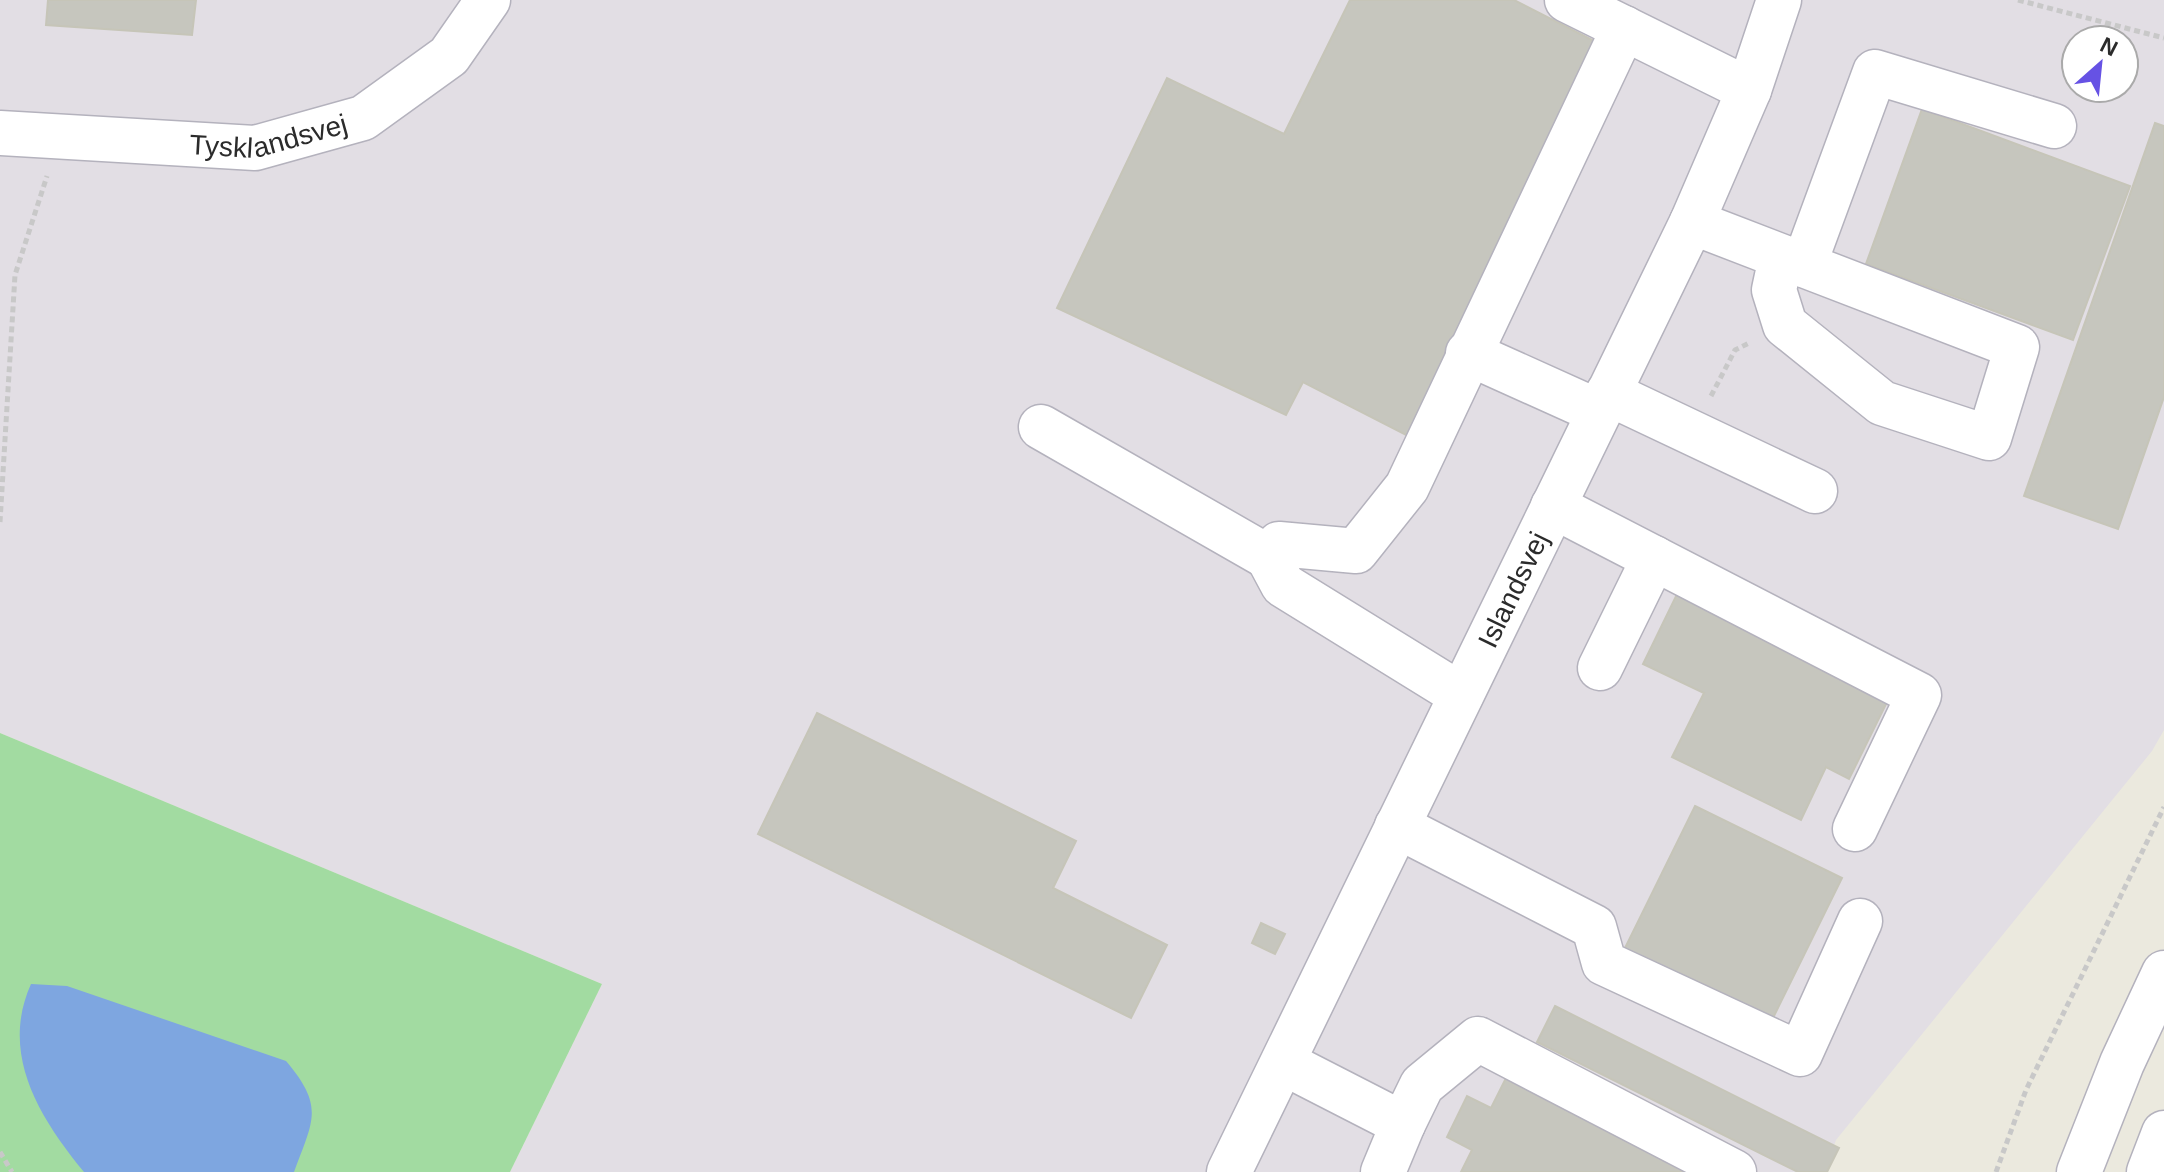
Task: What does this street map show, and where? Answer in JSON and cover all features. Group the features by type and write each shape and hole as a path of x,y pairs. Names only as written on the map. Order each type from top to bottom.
{"street":[{"name":"Tysklandsvej","path":"0,133 255,148 363,118 449,56 488,0"},
{"path":"1567,0 1749,90"},
{"name":"Islandsvej","path":"1229,1172 1692,222 1749,90 1779,0"},
{"path":"1268,557 1279,544 1356,551 1407,487 1624,28"},
{"path":"1692,222 1792,261 2017,347 1989,438 1882,403 1785,325 1774,290 1792,261 1875,72 2054,126"},
{"path":"1468,353 1692,433 1815,491"},
{"path":"1041,427 1268,557 1283,585 1461,695"},
{"path":"1553,506 1919,695 1855,829"},
{"path":"1600,668 1654,558"},
{"path":"1397,826 1594,927 1604,963 1800,1054 1860,921"},
{"path":"2079,1172 2122,1063 2164,973"},
{"path":"1383,1172 1422,1085 1478,1039 1734,1172"},
{"path":"1284,1063 1403,1124"},
{"path":"2149,1172 2164,1133"}],"path":[{"path":"2018,0 2164,38"},
{"path":"0,522 15,275 51,166 51,136"},
{"path":"1692,433 1735,350 1785,325"},
{"path":"1996,1172 2026,1090 2164,807"},
{"path":"0,1152 12,1172"}],"shaded area":[{"path":"0,0 2164,0 2164,730 2152,751 1836,1140 1824,1172 510,1172 602,984 0,733"}],"green space":[{"path":"0,733 602,984 510,1172 0,1172"}],"water":[{"path":"31,984 67,986 286,1061 306,1090 312,1114 294,1172 84,1172 39,1106 22,1059 22,1010"}],"building":[{"path":"48,0 196,0 192,35 46,25"},
{"path":"1350,0 1514,0 1596,42 1408,436 1303,382 1286,415 1057,308 1167,78 1284,134"},
{"path":"1922,109 2130,186 2073,340 1866,264"},
{"path":"2155,123 2164,126 2164,397 2118,529 2024,496"},
{"path":"1679,590 1891,694 1849,779 1826,767 1801,820 1672,757 1704,693 1643,664"},
{"path":"817,713 1076,841 1053,888 1167,945 1131,1018 758,834"},
{"path":"1695,806 1842,878 1771,1022 1624,950"},
{"path":"1261,923 1285,934 1275,954 1252,943"},
{"path":"1555,1006 1839,1148 1827,1172 1798,1172 1537,1042"},
{"path":"1506,1078 1697,1172 1461,1172 1472,1150 1447,1137 1467,1096 1491,1108"}]}
